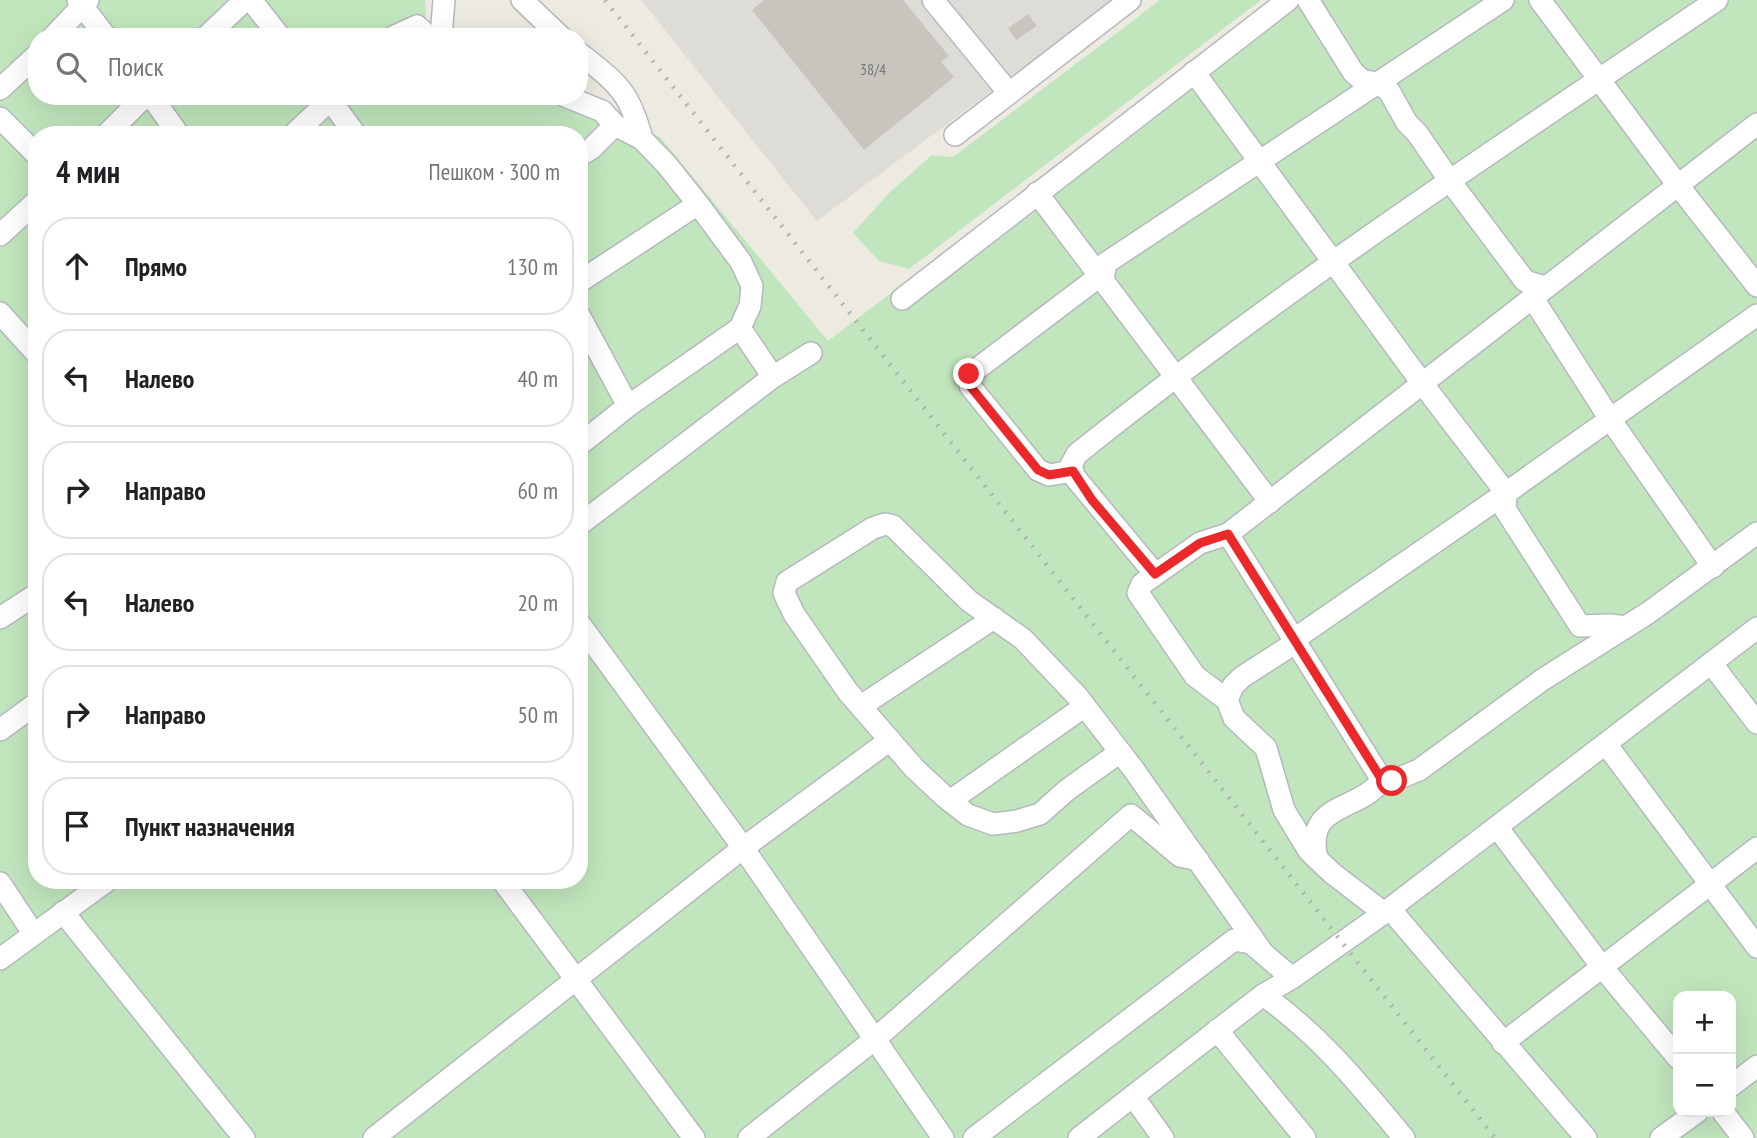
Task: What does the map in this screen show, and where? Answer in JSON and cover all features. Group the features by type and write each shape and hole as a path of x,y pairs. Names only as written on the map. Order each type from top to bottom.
{"lane":[{"path":"214,28 244,0"},
{"path":"251,0 273,28"},
{"path":"442,28 444,0"},
{"path":"522,0 552,28"},
{"path":"933,0 1009,93"},
{"path":"955,135 1130,0"},
{"path":"902,299 1288,0"},
{"path":"1308,0 1353,72 1363,81 1378,83 1389,91 1407,123 1418,133 1450,181 1525,281 1539,292 1610,419 1713,567"},
{"path":"1102,280 1106,263 1503,0"},
{"path":"1540,0 1677,184 1757,285"},
{"path":"1155,574 1092,500 1073,471 1072,465 1077,454 1175,376 1332,261 1717,0"},
{"path":"61,28 83,2 100,28"},
{"path":"588,60 624,91 642,139"},
{"path":"0,89 28,63"},
{"path":"1194,72 1506,493 1505,509 1580,626 1626,627"},
{"path":"116,126 138,105"},
{"path":"155,105 172,126"},
{"path":"302,126 324,105"},
{"path":"336,105 350,126"},
{"path":"587,105 602,111 615,125 642,139 667,165 741,262 751,286 750,306 740,328 628,406 588,438"},
{"path":"0,118 28,146"},
{"path":"1586,1138 1387,911 1309,851 1284,810 1266,748 1234,718 1227,700 1195,676 1138,593 1142,584 1200,543 1228,534 1757,124"},
{"path":"588,151 615,125"},
{"path":"1037,193 1270,502"},
{"path":"588,276 698,204"},
{"path":"0,235 28,209"},
{"path":"1073,471 1049,475 1038,470 970,386 969,374 1093,281 1102,280"},
{"path":"0,313 28,344"},
{"path":"1227,700 1233,686 1242,677 1757,314"},
{"path":"740,328 773,377"},
{"path":"588,332 628,406"},
{"path":"588,518 773,377 811,353"},
{"path":"1120,752 1067,790 1040,814 993,824 968,815 914,768 848,692 794,614 784,593 787,582 873,528 885,524 893,526 969,601 1023,639 1084,706 1120,752 1199,861 1263,953"},
{"path":"1382,780 1392,781 1419,770 1542,680 1626,627 1757,533"},
{"path":"1228,534 1382,780"},
{"path":"0,618 28,600"},
{"path":"861,706 994,618"},
{"path":"1079,1138 1263,995 1292,978 1387,911 1757,628"},
{"path":"588,635 743,848 943,1138"},
{"path":"1712,663 1757,723"},
{"path":"950,801 1084,706"},
{"path":"0,730 28,710"},
{"path":"374,1138 743,848 890,740"},
{"path":"1606,744 1757,947"},
{"path":"1317,859 1313,841 1315,829 1347,803 1376,789 1382,780"},
{"path":"749,1138 874,1039 1131,815 1180,856 1199,861"},
{"path":"1497,827 1602,967 1675,1054"},
{"path":"1503,1043 1757,848"},
{"path":"0,883 33,933"},
{"path":"0,959 95,889"},
{"path":"509,889 694,1138"},
{"path":"63,912 244,1138"},
{"path":"974,1138 1234,940 1251,943 1292,978"},
{"path":"1263,995 1293,1016 1336,1056 1404,1138"},
{"path":"1217,1030 1305,1138"},
{"path":"1736,1082 1757,1066"},
{"path":"1132,1096 1163,1138"},
{"path":"1661,1138 1690,1117"},
{"path":"1727,1117 1743,1138"}],"shaded area":[{"path":"641,0 1113,0 817,221"}],"green space":[{"path":"0,0 425,0 426,19 444,28 28,28 28,105 588,105 588,101 660,137 828,341 1276,0 1757,0 1757,1138 0,1138"},
{"path":"1160,0 1261,0 909,269 879,261 853,233 889,193 932,155 953,157"}],"building":[{"path":"764,0 903,0 949,56 941,62 954,77 864,150 752,10"},
{"path":"1028,14 1037,26 1016,40 1008,28"}],"railway":[{"path":"605,0 1495,1138"}],"route":[{"path":"969,374 970,386 1038,470 1049,475 1073,471 1073,475 1092,500 1155,574 1200,543 1228,534 1382,780 1392,781"}]}
